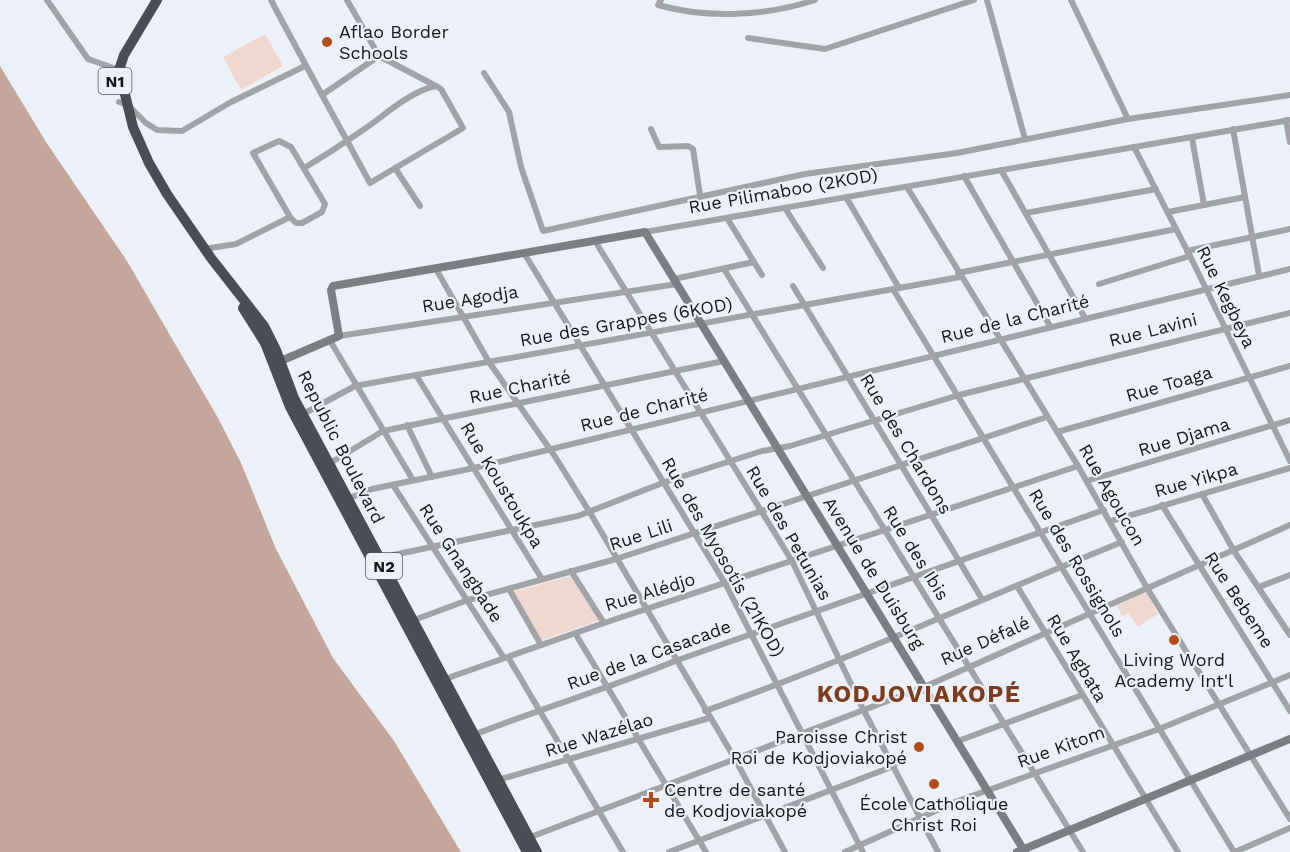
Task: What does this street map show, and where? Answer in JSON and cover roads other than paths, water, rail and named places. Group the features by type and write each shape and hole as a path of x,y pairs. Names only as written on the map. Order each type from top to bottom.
{"highway":[{"name":"N1","path":"149,0 116,69 122,103 149,163 202,250 228,284"},
{"name":"N1","path":"116,69 157,0"},
{"name":"Republic Boulevard","path":"228,284 261,321 277,363 326,466"},
{"name":"Republic Boulevard","path":"277,363 283,393 326,466 525,840 537,852"},
{"name":"Republic Boulevard","path":"344,500 380,558 414,620 441,681 476,734 525,840 527,852"}],"street":[{"path":"47,0 88,59 116,69"},
{"path":"271,0 370,183 463,128 441,89 378,56 347,0"},
{"path":"660,0 658,5 679,11 714,14 796,6 815,0"},
{"path":"748,38 825,49 974,0"},
{"path":"987,0 1025,139"},
{"path":"1071,0 1128,118"},
{"path":"322,95 378,56"},
{"path":"122,103 157,130 182,131 231,102 305,66"},
{"path":"484,73 509,112 521,167 543,231 700,195 805,174 957,153 1128,118 1290,95"},
{"path":"304,168 404,102 436,86"},
{"path":"1288,120 1290,142"},
{"name":"Rue Pilimaboo (2KOD)","path":"339,336 331,290 333,286 1288,120"},
{"path":"651,129 660,148 688,146 694,150 700,195"},
{"path":"1233,129 1259,275"},
{"path":"1192,138 1204,205"},
{"path":"283,141 291,147 304,168 323,201 324,209 302,223 296,223 290,217 253,153 283,141"},
{"name":"Rue Kegbeya","path":"1134,147 1189,253 1290,461"},
{"path":"395,168 420,206"},
{"path":"1001,170 1085,318"},
{"path":"964,176 1050,326"},
{"name":"Rue Agoucon","path":"907,187 1087,481 1147,588 1290,819"},
{"path":"1026,213 1156,189"},
{"name":"Rue des Rossignols","path":"846,197 933,355 1234,852"},
{"path":"1167,213 1245,197"},
{"path":"785,208 823,268"},
{"path":"202,250 236,244 290,217"},
{"path":"727,218 762,275"},
{"name":"Rue des Grappes (6KOD)","path":"303,414 355,386 896,288 1176,229"},
{"path":"1099,284 1189,253 1290,229"},
{"name":"Avenue de Duisburg","path":"645,232 958,741 1022,851"},
{"name":"Rue des Petunias","path":"595,241 792,561 864,711 938,852"},
{"name":"Rue des Myosotis (21KOD)","path":"524,253 552,303 665,482 726,585 861,849"},
{"name":"Rue Agodja","path":"277,363 339,336 626,292 754,262"},
{"path":"436,269 461,317 489,362 589,511 675,661 735,759 785,852"},
{"name":"Rue des Ibis","path":"724,269 1083,852"},
{"name":"Rue de la Charité","path":"748,400 1290,269"},
{"name":"Rue des Chardons","path":"793,286 981,599"},
{"name":"Rue Lavini","path":"380,558 512,528 579,516 665,482 959,395 1290,313"},
{"path":"329,339 413,480"},
{"name":"Rue Charité","path":"326,466 383,431 724,361"},
{"name":"Rue Toaga","path":"1057,432 1290,366"},
{"name":"Rue Koustoukpa","path":"416,375 542,579"},
{"name":"Rue de Charité","path":"344,500 356,493 474,468 748,400"},
{"name":"Rue Lili","path":"414,620 468,600 616,559 1047,417"},
{"name":"Rue Djama","path":"1087,481 1290,420"},
{"path":"407,425 432,477"},
{"name":"Rue Alédjo","path":"441,681 645,609 726,585 885,529 1078,466"},
{"name":"Rue Yikpa","path":"1111,522 1290,468"},
{"name":"Rue Gnangbade","path":"393,484 431,548 540,708 623,852"},
{"path":"1202,494 1234,551 1289,632"},
{"name":"Rue Bebeme","path":"1162,505 1290,711"},
{"name":"Rue de la Casacade","path":"476,734 540,708 610,688 675,661 1104,510"},
{"name":"Rue Défalé","path":"525,840 924,687 1290,525"},
{"path":"705,711 840,661 892,636 1122,542"},
{"path":"571,572 604,623"},
{"path":"1259,587 1290,575"},
{"name":"Rue Agbata","path":"1017,586 1144,800 1178,852"},
{"path":"509,589 541,645"},
{"path":"575,633 610,688 665,786 706,852"},
{"name":"Rue Kitom","path":"845,852 861,849 920,817 987,790 1159,729 1290,675"},
{"path":"958,741 1082,695"},
{"name":"Rue Wazélao","path":"498,780 709,718"},
{"path":"1022,851 1290,739"},
{"path":"669,852 894,766"},
{"path":"1234,852 1290,828"}],"place":[{"name":"Aflao Border Schools","path":"327,42"},
{"name":"Living Word Academy Int'l","path":"1174,640"},
{"name":"Paroisse Christ Roi de Kodjoviakopé","path":"919,747"},
{"name":"École Catholique Christ Roi","path":"934,784"},
{"name":"Centre de santé de Kodjoviakopé","path":"651,800"}],"district":[{"name":"KODJOVIAKOPÉ","path":"919,694"}]}
